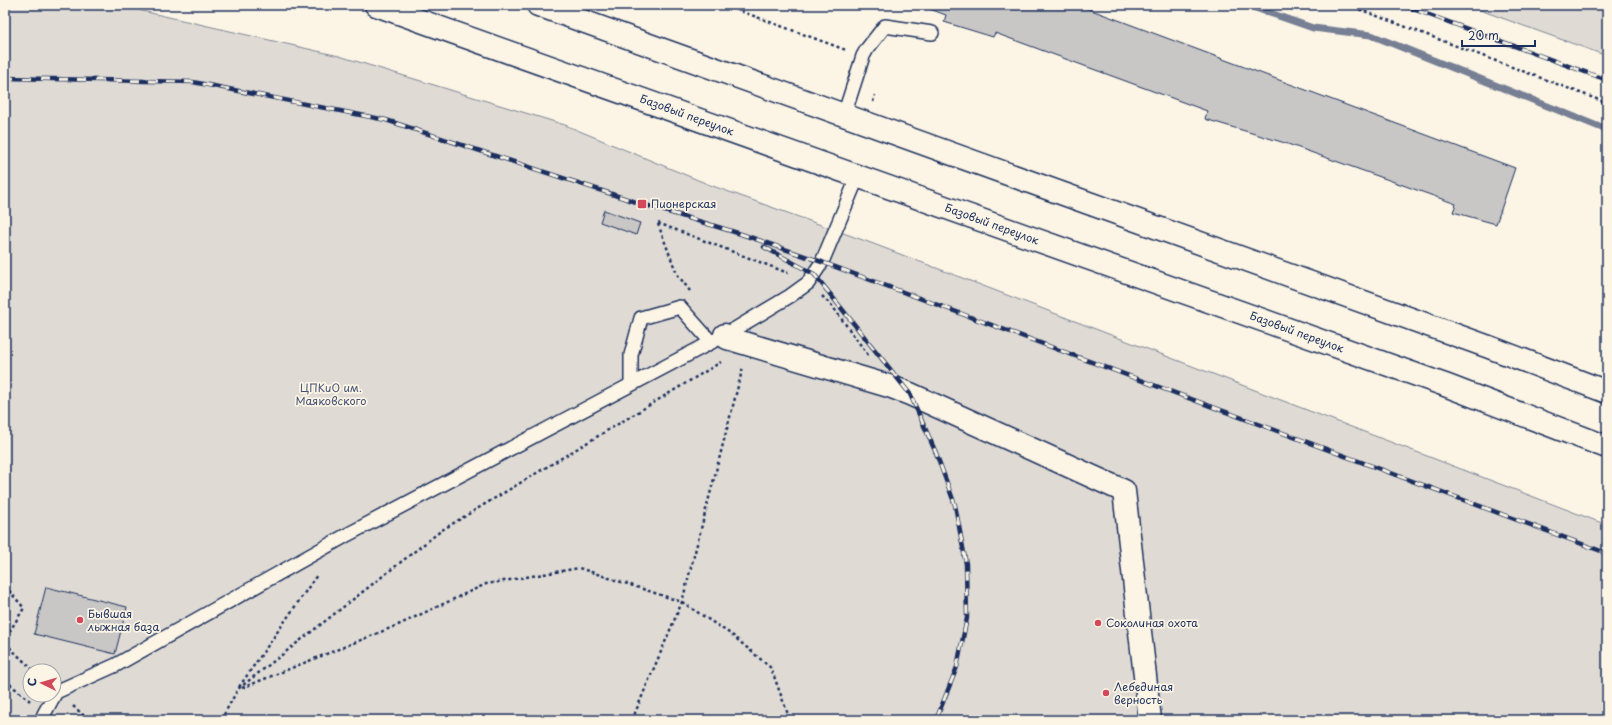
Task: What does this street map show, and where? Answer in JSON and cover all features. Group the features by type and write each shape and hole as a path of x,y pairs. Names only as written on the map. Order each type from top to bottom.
{"main road":[{"name":"Базовый переулок","path":"376,5 1445,385 1607,447"},
{"path":"538,5 1489,347 1607,392"},
{"path":"718,338 727,338 892,387 1124,491 1150,720"}],"lane":[{"path":"844,115 863,56 885,26 932,33"},
{"path":"43,717 56,692 116,665 345,536 718,338 790,296 808,283 822,262 858,176"},
{"path":"631,384 631,355 640,318 680,307 718,338"}],"path":[{"path":"724,5 863,56"},
{"path":"1348,5 1607,103"},
{"path":"865,122 875,95"},
{"path":"658,223 677,274 692,292"},
{"path":"632,720 682,602 749,345"},
{"path":"238,690 442,530 749,345"},
{"path":"238,690 398,625 486,584 579,568 682,602 732,635 771,668 790,720"},
{"path":"221,720 238,690 318,574"},
{"path":"5,586 24,608 5,638"},
{"path":"5,643 26,663"},
{"path":"5,680 43,717"},
{"path":"565,720 568,718 572,720"}],"green space":[{"name":"ЦПКиО им. Маяковского","path":"5,5 116,5 339,56 565,125 710,185 871,243 1607,525 1607,720 5,720"},
{"path":"1466,5 1607,5 1607,56"}],"building":[{"path":"919,5 1078,5 1515,168 1496,224 1453,212 1456,204 1285,143 1205,119 1207,111 995,33 993,37 944,22 946,15"},
{"path":"604,210 640,223 636,235 600,222"},
{"name":"Бывшая лыжная база","path":"46,587 127,607 115,654 34,634"}],"waterway":[{"path":"1247,5 1313,28 1371,35 1607,130"}],"railway":[{"path":"1402,5 1607,80"},
{"path":"5,78 193,82 386,120 642,204 741,234 822,262 1601,551 1607,555"},
{"path":"764,247 814,274 910,394 936,453 955,505 966,564 967,618 957,667 936,720"}],"place":[{"name":"Пионерская","path":"642,204"},
{"name":"Бывшая лыжная база","path":"80,620"},
{"name":"Соколиная охота","path":"1098,623"},
{"name":"Лебединая верность","path":"1106,693"}]}
